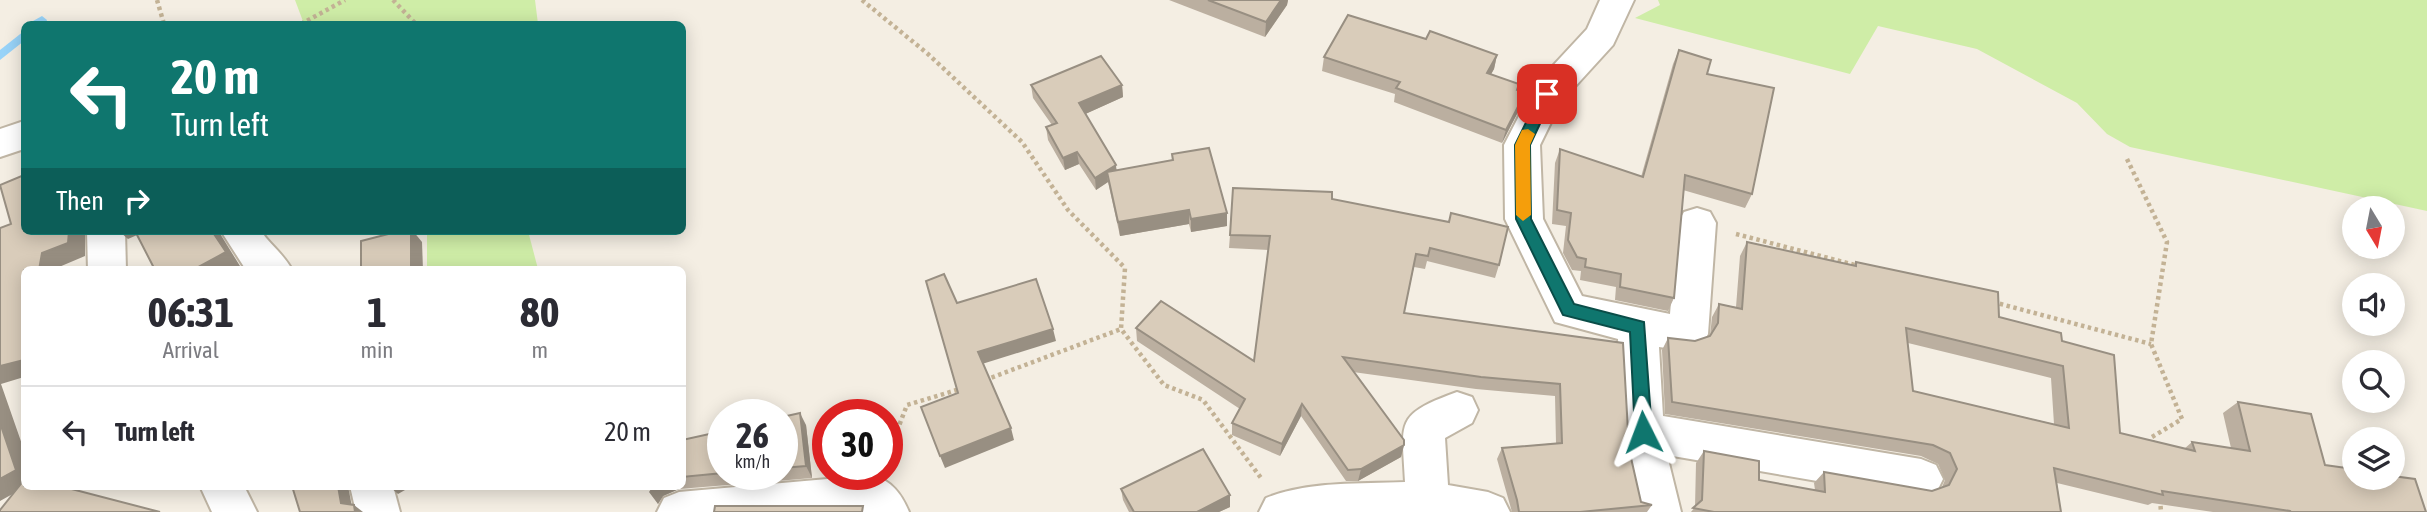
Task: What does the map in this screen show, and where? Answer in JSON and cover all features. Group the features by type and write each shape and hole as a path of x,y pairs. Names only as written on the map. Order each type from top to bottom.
{"street":[{"path":"1617,0 1601,36 1547,94 1522,145 1524,219 1569,310 1638,327 1688,334 1697,223"},
{"path":"0,143 21,136"},
{"path":"106,235 107,266"},
{"path":"243,235 255,254 268,266"},
{"path":"1638,327 1646,460 1659,512"},
{"path":"1429,501 1423,429 1457,410"},
{"path":"1643,432 1921,479"},
{"path":"222,490 235,512"},
{"path":"372,490 378,512"},
{"path":"679,512 873,495 887,512"},
{"path":"1283,511 1429,501 1488,512"}],"path":[{"path":"157,0 163,21"},
{"path":"306,21 345,0"},
{"path":"393,0 413,21"},
{"path":"862,0 928,54 1023,142 1068,210 1125,268 1121,329 1164,384 1203,400 1283,511"},
{"path":"2127,159 2167,242 2151,344 2182,419 2152,437 2154,450"},
{"path":"1697,223 1871,269"},
{"path":"1991,301 2151,344"},
{"path":"903,415 907,405 973,385 1121,329"},
{"path":"2159,487 2161,512"}],"green space":[{"path":"295,0 535,0 538,21 303,21"},
{"path":"1658,0 2427,0 2427,211 2405,206 2405,196 2357,196 2130,147 2107,134 2077,103 1977,49 1878,26 1850,74 1635,18 1660,5"},
{"path":"427,235 529,235 537,266 427,266"}],"building":[{"path":"1208,0 1281,0 1266,22"},
{"path":"1348,15 1426,39 1430,31 1497,55 1487,73 1519,84 1517,90 1525,93 1506,130 1396,88 1400,82 1324,57"},
{"path":"1679,50 1711,60 1707,74 1774,88 1752,194 1685,175 1674,298 1620,287 1621,274 1585,267 1586,259 1577,257 1568,240 1571,213 1557,210 1560,149 1643,177"},
{"path":"1101,56 1122,85 1079,103 1116,165 1095,178 1077,152 1063,158 1046,127 1057,123 1031,85"},
{"path":"1209,148 1227,213 1191,219 1189,210 1118,222 1107,172 1173,160 1172,154"},
{"path":"21,176 21,235 69,235 68,243 42,253 40,266 21,266 21,361 0,366 0,228 11,224 0,185"},
{"path":"1233,188 1332,192 1332,199 1449,222 1451,213 1508,227 1499,265 1430,248 1428,256 1416,254 1404,313 1623,343 1629,449 1641,502 1652,505 1580,512 1519,512 1502,448 1562,443 1560,384 1481,377 1343,357 1404,440 1404,445 1361,469 1348,470 1302,404 1282,444 1232,423 1245,399 1136,328 1161,301 1254,361 1270,236 1230,235"},
{"path":"137,235 215,235 226,252 200,266 153,266"},
{"path":"384,235 411,235 411,266 361,266 361,241"},
{"path":"1747,242 1856,266 1856,262 1998,292 1999,317 2061,333 2062,341 2114,355 2120,433 2195,451 2192,442 2250,451 2238,402 2311,414 2325,465 2342,467 2342,490 2405,490 2405,478 2415,479 2426,512 2291,512 2162,491 2163,495 2054,468 2061,512 1714,512 1693,508 1702,500 1704,451 1759,461 1759,480 1825,492 1824,472 1932,491 1949,485 1957,469 1950,453 1933,445 1672,402 1668,338 1695,341 1710,336 1718,323 1719,304 1742,309","holes":["1906,328 2063,366 2069,428 1913,391"]},
{"path":"944,274 957,303 1036,279 1053,329 978,352 1011,428 940,456 921,407 958,393 926,281"},
{"path":"798,413 806,466 798,467"},
{"path":"0,423 16,470 0,479"},
{"path":"707,435 707,475 686,477 686,439"},
{"path":"1203,449 1230,495 1197,512 1134,512 1121,489"},
{"path":"21,484 21,490 75,490 160,512 0,512"},
{"path":"293,490 339,490 341,503 354,505 355,512 300,512"},
{"path":"715,506 863,506 862,512 714,512"}],"waterway":[{"path":"0,56 21,38"}],"slow traffic":[{"path":"1523,215 1522,145 1528,134"}],"route":[{"path":"1547,94 1522,145 1524,219 1569,310 1638,327 1643,432"}]}
